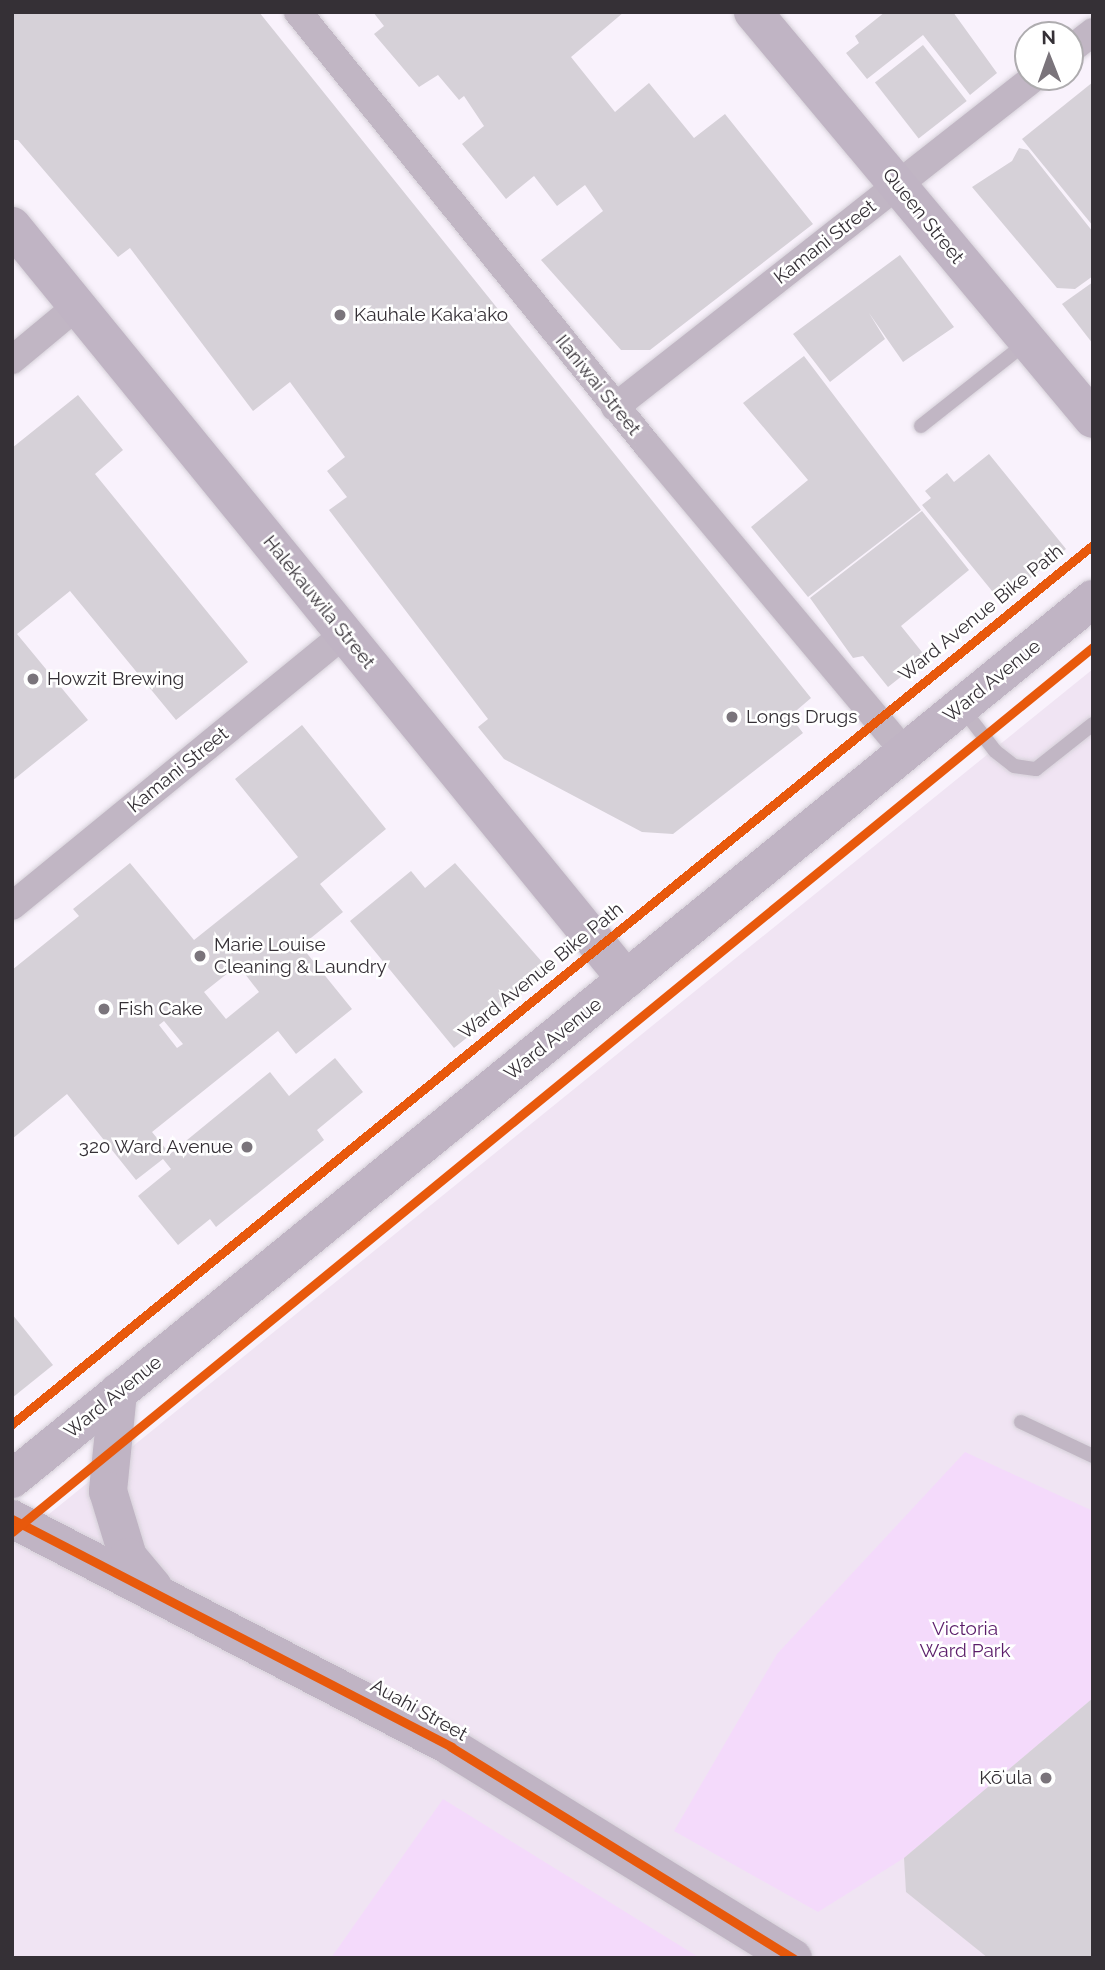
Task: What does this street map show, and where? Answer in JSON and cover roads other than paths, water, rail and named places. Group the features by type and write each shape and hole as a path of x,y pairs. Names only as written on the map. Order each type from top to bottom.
{"street":[{"name":"Ilaniwai Street","path":"298,12 615,407 905,752"},
{"name":"Queen Street","path":"753,12 899,184 1025,344 1093,419"},
{"name":"Kamani Street","path":"615,407 1017,91"},
{"name":"Halekauwila Street","path":"12,226 626,979"},
{"path":"12,360 77,306"},
{"name":"Ward Avenue","path":"12,1479 1093,599"},
{"name":"Kamani Street","path":"12,905 344,634"},
{"path":"118,1392 108,1491 128,1557 156,1592"},
{"name":"Auahi Street","path":"12,1519 451,1747 793,1958"}],"lane":[{"path":"921,426 1025,344"},
{"path":"961,707 995,751 1014,766 1036,769 1093,724"},
{"path":"1021,1422 1093,1456"}],"place":[{"name":"Kauhale Kaka'ako","path":"340,315"},
{"name":"Howzit Brewing","path":"33,679"},
{"name":"Longs Drugs","path":"732,717"},
{"name":"Marie Louise Cleaning & Laundry","path":"200,956"},
{"name":"Fish Cake","path":"104,1009"},
{"name":"320 Ward Avenue","path":"247,1147"},
{"name":"Kōʻula","path":"1046,1778"}],"park label":[{"name":"Victoria Ward Park","path":"965,1640"}]}
